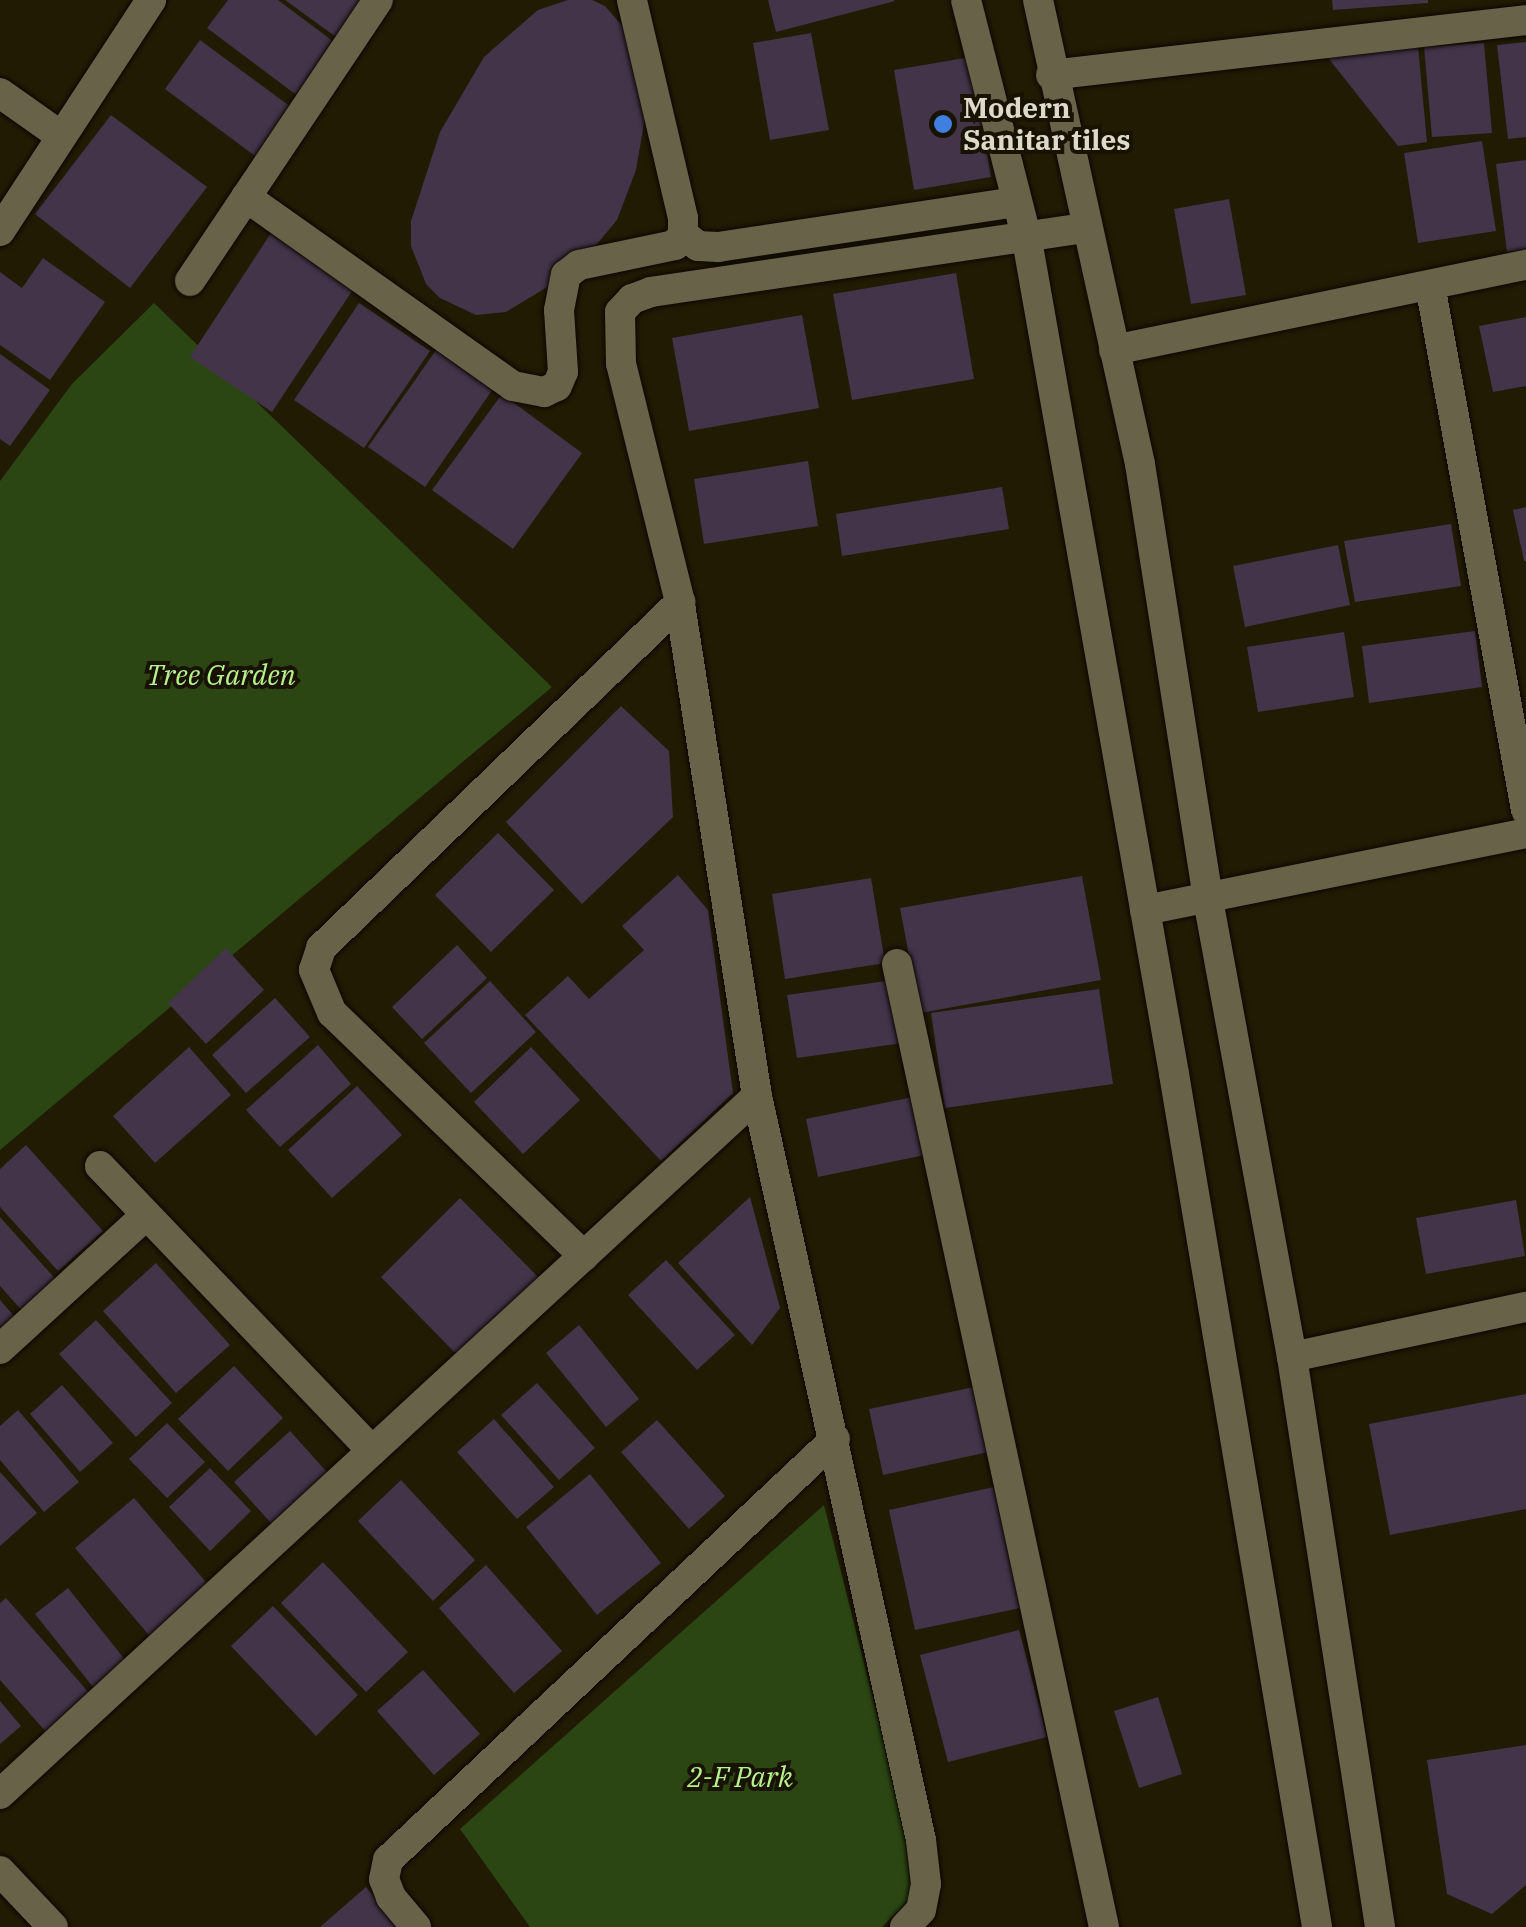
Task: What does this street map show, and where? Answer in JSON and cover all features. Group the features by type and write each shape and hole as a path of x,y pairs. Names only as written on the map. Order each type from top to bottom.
{"street":[{"path":"0,231 151,0"},
{"path":"190,281 378,0"},
{"path":"246,198 513,386 528,392 544,392 557,386 563,372 558,310 566,276 579,266 675,245 683,234 683,218 632,0"},
{"path":"966,0 1027,240 1317,1927"},
{"path":"1038,0 1051,75 1140,464 1206,894 1292,1357 1380,1927"},
{"path":"1051,75 1526,20"},
{"path":"0,93 60,136"},
{"path":"683,234 698,246 718,247 1018,202"},
{"path":"906,1927 921,1910 926,1884 921,1840 758,1096 680,602 621,364 620,312 632,299 678,287 1027,240 1087,228"},
{"path":"1114,350 1526,265"},
{"path":"1430,285 1515,675 1526,810"},
{"path":"584,1256 332,1013 314,970 321,948 680,602"},
{"path":"1145,910 1206,894 1526,833"},
{"path":"897,964 1104,1927"},
{"path":"0,1794 758,1096"},
{"path":"100,1166 372,1451"},
{"path":"0,1349 146,1216"},
{"path":"1292,1357 1526,1307"},
{"path":"416,1927 390,1898 384,1879 388,1860 835,1439"},
{"path":"0,1871 53,1927"}],"green space":[{"name":"Tree Garden","path":"154,303 552,687 0,1150 0,481 72,384"},
{"name":"2-F Park","path":"824,1505 906,1829 911,1898 882,1927 530,1927 460,1829"}],"building":[{"path":"228,0 278,0 342,48 303,100 207,28"},
{"path":"285,0 363,0 336,37"},
{"path":"568,0 592,0 605,6 632,37 648,100 636,170 617,220 592,250 549,286 506,312 476,315 440,298 426,284 411,246 411,221 440,132 484,57 538,10"},
{"path":"768,0 894,0 895,1 776,32"},
{"path":"1332,0 1428,0 1428,3 1333,10"},
{"path":"811,33 829,130 770,140 753,43"},
{"path":"200,40 299,113 263,162 165,89"},
{"path":"1526,42 1526,137 1508,139 1497,45"},
{"path":"1484,43 1492,133 1432,137 1424,47"},
{"path":"1418,47 1427,142 1398,146 1325,54"},
{"name":"Modern Sanitar tiles","path":"971,57 991,177 914,190 894,70"},
{"path":"111,115 207,187 130,288 35,214"},
{"path":"1482,141 1496,231 1418,243 1404,153"},
{"path":"1526,160 1526,250 1507,252 1496,164"},
{"path":"1229,199 1246,295 1191,304 1174,209"},
{"path":"271,233 354,288 272,412 190,357"},
{"path":"43,258 105,302 50,380 0,345 0,272 22,288"},
{"path":"956,273 974,379 852,400 833,294"},
{"path":"359,303 430,351 364,448 294,400"},
{"path":"802,315 819,408 689,431 672,338"},
{"path":"1526,317 1526,386 1493,392 1479,326"},
{"path":"439,346 495,386 425,487 368,447"},
{"path":"0,354 50,390 10,446 0,439"},
{"path":"502,394 582,453 513,549 432,490"},
{"path":"808,461 818,526 704,544 694,479"},
{"path":"1002,487 1009,529 842,556 836,514"},
{"path":"1526,507 1526,561 1524,561 1513,510"},
{"path":"1451,524 1461,586 1355,602 1344,541"},
{"path":"1338,545 1350,605 1245,627 1233,566"},
{"path":"1475,631 1482,687 1369,703 1362,646"},
{"path":"1344,632 1354,697 1258,712 1247,647"},
{"path":"621,706 669,751 673,817 582,904 506,822"},
{"path":"498,833 554,890 491,952 435,895"},
{"path":"678,875 708,910 733,1093 661,1161 525,1015 568,976 589,999 644,950 622,926"},
{"path":"1082,876 1101,980 920,1013 900,908"},
{"path":"871,878 885,963 785,979 772,894"},
{"path":"457,945 487,978 422,1039 392,1007"},
{"path":"226,948 264,990 206,1044 168,1003"},
{"path":"893,980 903,1043 797,1058 787,995"},
{"path":"490,981 536,1032 471,1093 424,1043"},
{"path":"1099,989 1113,1084 945,1108 931,1013"},
{"path":"275,998 310,1037 246,1093 212,1055"},
{"path":"318,1045 351,1084 280,1147 246,1110"},
{"path":"189,1047 231,1095 155,1163 113,1116"},
{"path":"531,1047 580,1100 523,1154 474,1102"},
{"path":"357,1086 402,1135 332,1198 288,1150"},
{"path":"913,1097 925,1155 818,1177 806,1119"},
{"path":"26,1145 103,1231 58,1271 0,1207 0,1169"},
{"path":"750,1197 780,1308 752,1345 678,1263"},
{"path":"460,1198 542,1281 462,1360 381,1277"},
{"path":"1516,1200 1525,1256 1426,1274 1416,1218"},
{"path":"0,1217 59,1283 25,1314 0,1286"},
{"path":"666,1260 735,1335 697,1370 628,1295"},
{"path":"156,1263 230,1345 176,1393 103,1311"},
{"path":"0,1300 14,1316 0,1329"},
{"path":"96,1320 172,1403 136,1437 59,1354"},
{"path":"579,1325 639,1399 606,1427 546,1353"},
{"path":"234,1366 283,1418 228,1471 178,1419"},
{"path":"537,1383 595,1448 559,1480 501,1415"},
{"path":"62,1385 113,1443 80,1472 30,1414"},
{"path":"979,1386 993,1451 883,1475 869,1409"},
{"path":"1526,1394 1526,1509 1390,1535 1369,1424"},
{"path":"18,1410 79,1482 44,1512 0,1460 0,1426"},
{"path":"494,1419 554,1487 517,1519 457,1452"},
{"path":"657,1420 725,1496 689,1529 621,1452"},
{"path":"167,1423 205,1462 167,1498 129,1459"},
{"path":"290,1431 335,1481 279,1532 234,1482"},
{"path":"210,1468 251,1511 210,1551 169,1507"},
{"path":"0,1472 37,1513 0,1546"},
{"path":"590,1474 661,1563 597,1615 526,1527"},
{"path":"401,1480 475,1560 433,1601 358,1521"},
{"path":"994,1487 1020,1608 915,1630 889,1510"},
{"path":"134,1498 212,1589 153,1640 75,1548"},
{"path":"323,1562 408,1652 366,1692 281,1603"},
{"path":"486,1565 562,1651 514,1693 439,1608"},
{"path":"68,1588 126,1661 93,1687 35,1614"},
{"path":"6,1598 90,1694 47,1733 0,1680 0,1603"},
{"path":"273,1606 358,1695 316,1736 231,1646"},
{"path":"1019,1630 1047,1737 948,1762 920,1655"},
{"path":"423,1670 480,1734 434,1775 377,1711"},
{"path":"1158,1697 1182,1774 1139,1788 1114,1711"},
{"path":"0,1701 21,1726 0,1744"},
{"path":"1526,1745 1526,1885 1492,1914 1447,1894 1427,1760"},
{"path":"366,1887 401,1927 320,1927"}],"place":[{"name":"Modern Sanitar tiles","path":"943,124"}]}
